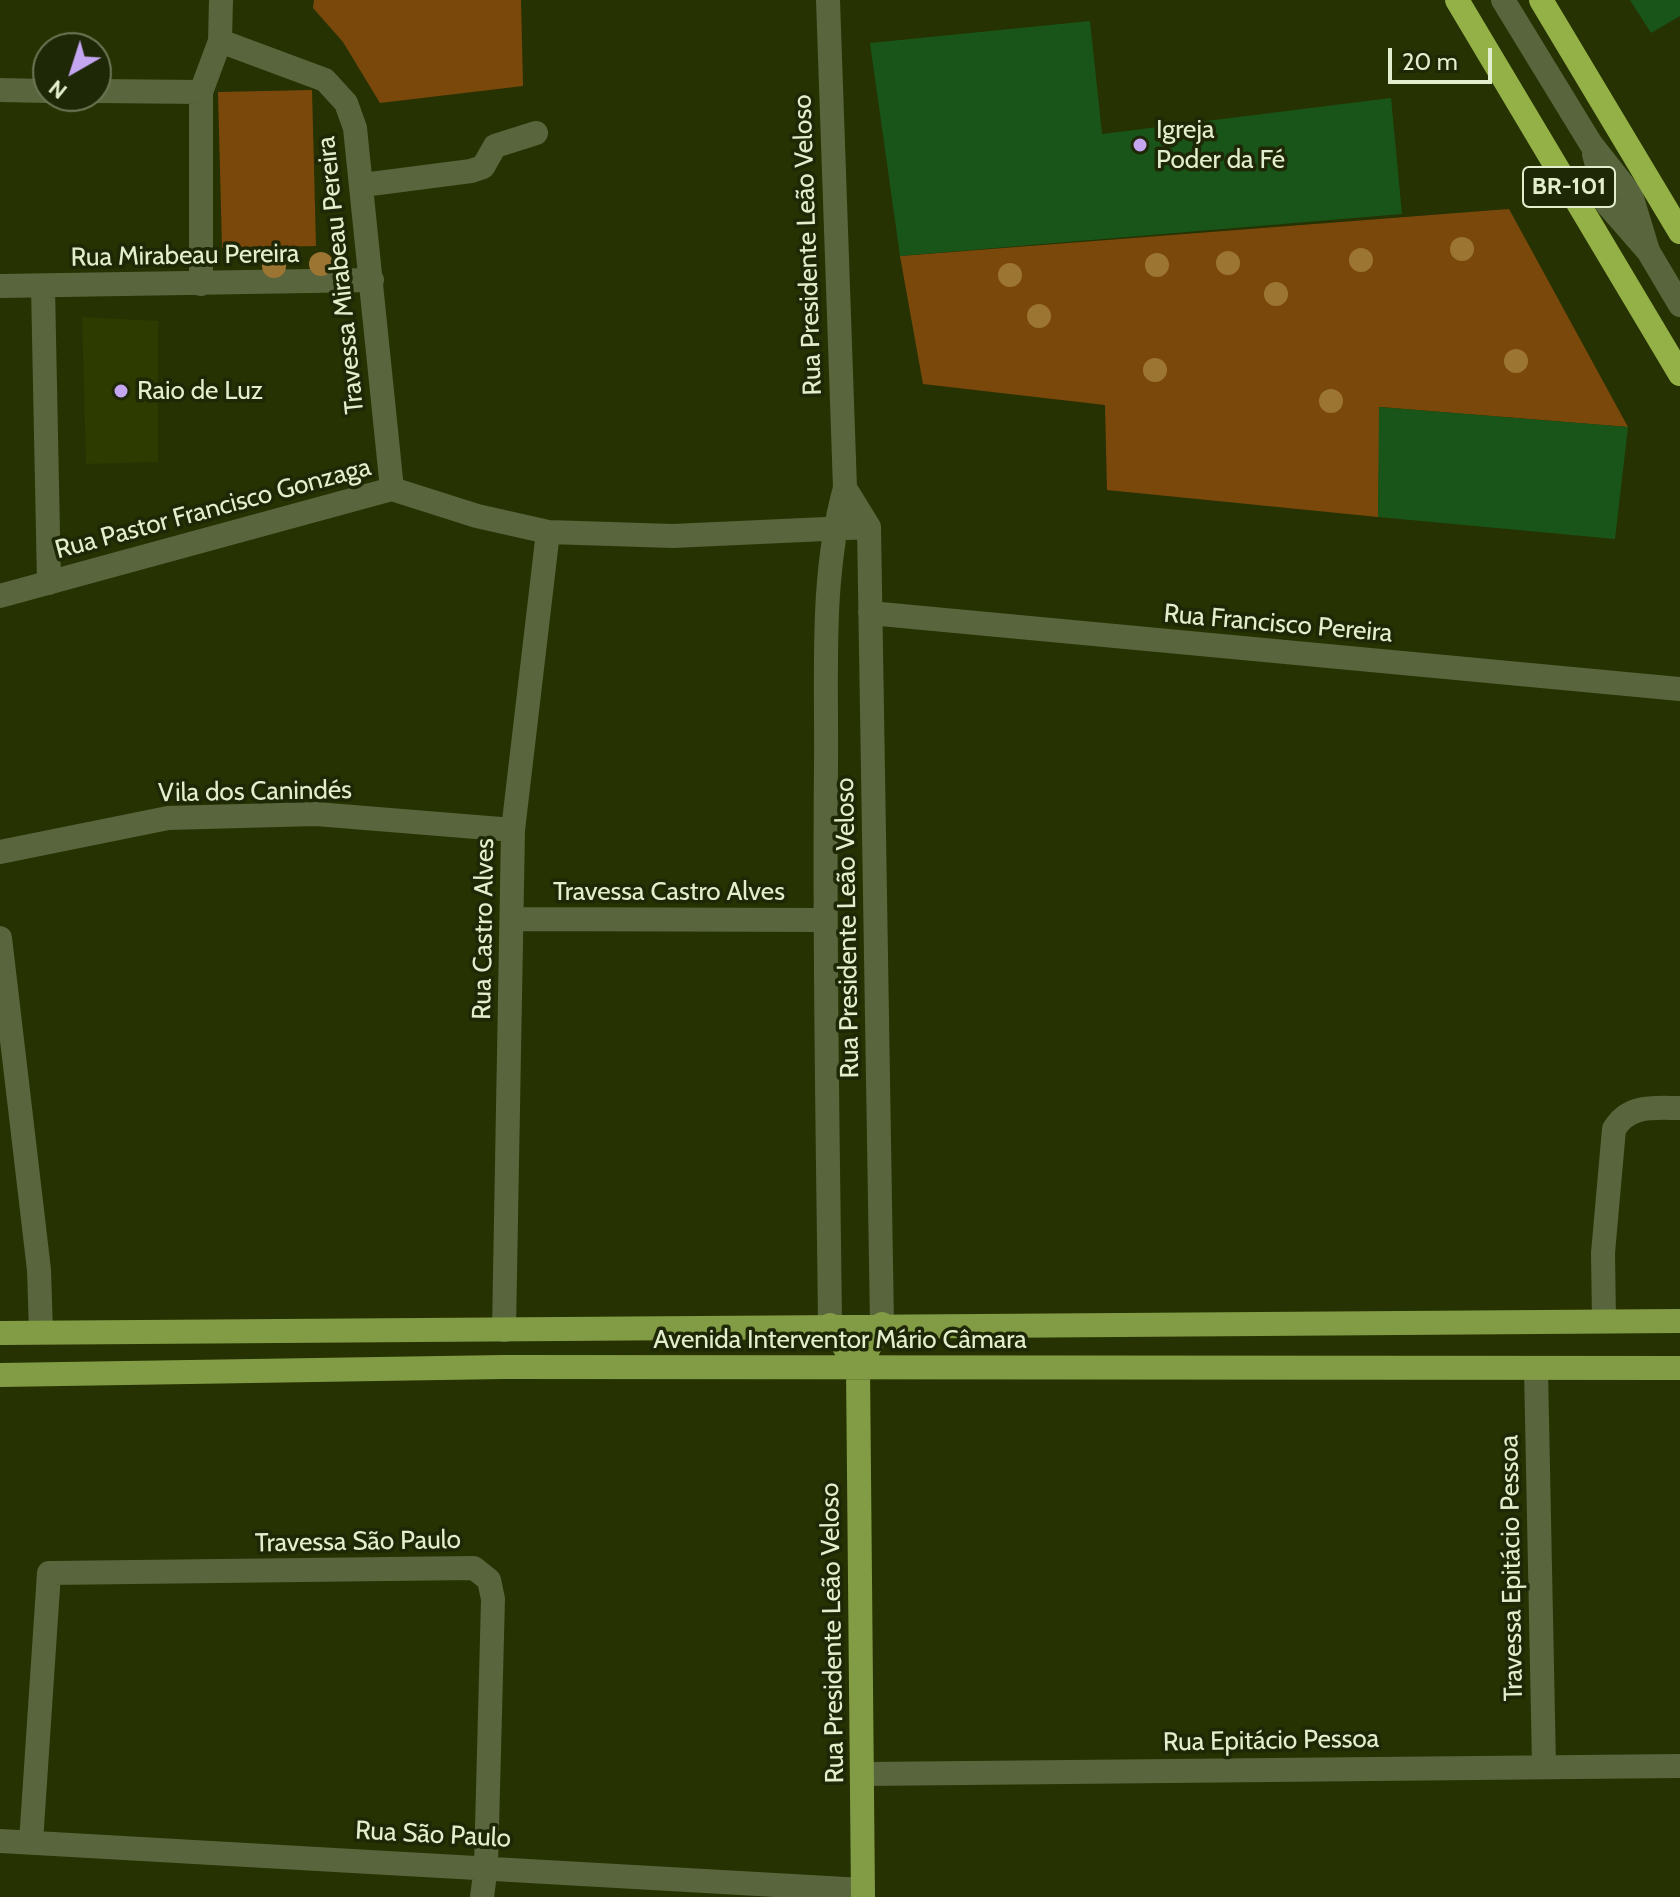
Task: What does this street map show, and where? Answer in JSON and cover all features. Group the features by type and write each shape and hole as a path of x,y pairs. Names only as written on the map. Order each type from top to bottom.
{"highway":[{"name":"BR-101","path":"1457,0 1680,374"},
{"name":"BR-101","path":"1541,0 1680,232"}],"main road":[{"name":"Avenida Interventor Mário Câmara","path":"0,1333 882,1324 1680,1321"},
{"name":"Rua Presidente Leão Veloso","path":"863,1894 858,1368 882,1324"},
{"path":"830,1325 858,1368"},
{"name":"Avenida Interventor Mário Câmara","path":"0,1375 504,1367 1680,1368"}],"street":[{"path":"201,284 201,92 220,41 221,0"},
{"name":"Rua Presidente Leão Veloso","path":"828,0 845,488 834,526 828,609 824,920 830,1325"},
{"path":"1503,0 1591,144 1631,195 1648,251 1680,305"},
{"name":"Travessa Mirabeau Pereira","path":"220,41 309,72 337,90 352,115 363,185 392,489"},
{"path":"0,90 32,91"},
{"path":"112,91 201,92"},
{"path":"363,185 471,171 483,167 495,146 536,133"},
{"name":"Rua Mirabeau Pereira","path":"0,286 372,280"},
{"path":"43,287 49,583"},
{"name":"Rua Presidente Leão Veloso","path":"845,488 869,527 882,1324"},
{"name":"Rua Pastor Francisco Gonzaga","path":"0,596 392,489 548,532 673,536 834,526 869,527"},
{"name":"Rua Castro Alves","path":"504,1330 513,830 548,532"},
{"name":"Rua Francisco Pereira","path":"870,613 1680,689"},
{"name":"Vila dos Canindés","path":"0,852 168,818 316,814 513,830"},
{"name":"Travessa Castro Alves","path":"513,919 824,920"},
{"path":"0,938 39,1270 41,1332"},
{"path":"1604,1321 1603,1253 1614,1129 1620,1120 1636,1109 1680,1108"},
{"name":"Travessa Epitácio Pessoa","path":"1536,1369 1544,1766"},
{"name":"Travessa São Paulo","path":"31,1842 49,1573 474,1568 489,1580 493,1599 486,1866 482,1897"},
{"name":"Rua Epitácio Pessoa","path":"864,1774 1680,1766"},
{"name":"Rua São Paulo","path":"0,1841 486,1866 863,1894"}],"shaded area":[{"path":"314,0 521,0 523,86 380,103 343,42 313,8"},
{"path":"312,90 316,246 222,248 218,92"},
{"path":"1509,209 1628,427 1380,407 1378,517 1107,490 1105,405 923,384 900,256"},
{"name":"Raio de Luz","path":"82,317 158,321 158,462 86,464"}],"building":[{"path":"1630,0 1680,0 1680,16 1651,33"},
{"name":"Igreja Poder da Fé","path":"1090,21 1102,134 1391,98 1402,214 900,256 870,43"},
{"path":"1379,407 1628,427 1615,539 1378,517"}],"place":[{"name":"Igreja Poder da Fé","path":"1140,145"},
{"name":"Raio de Luz","path":"121,391"}]}
